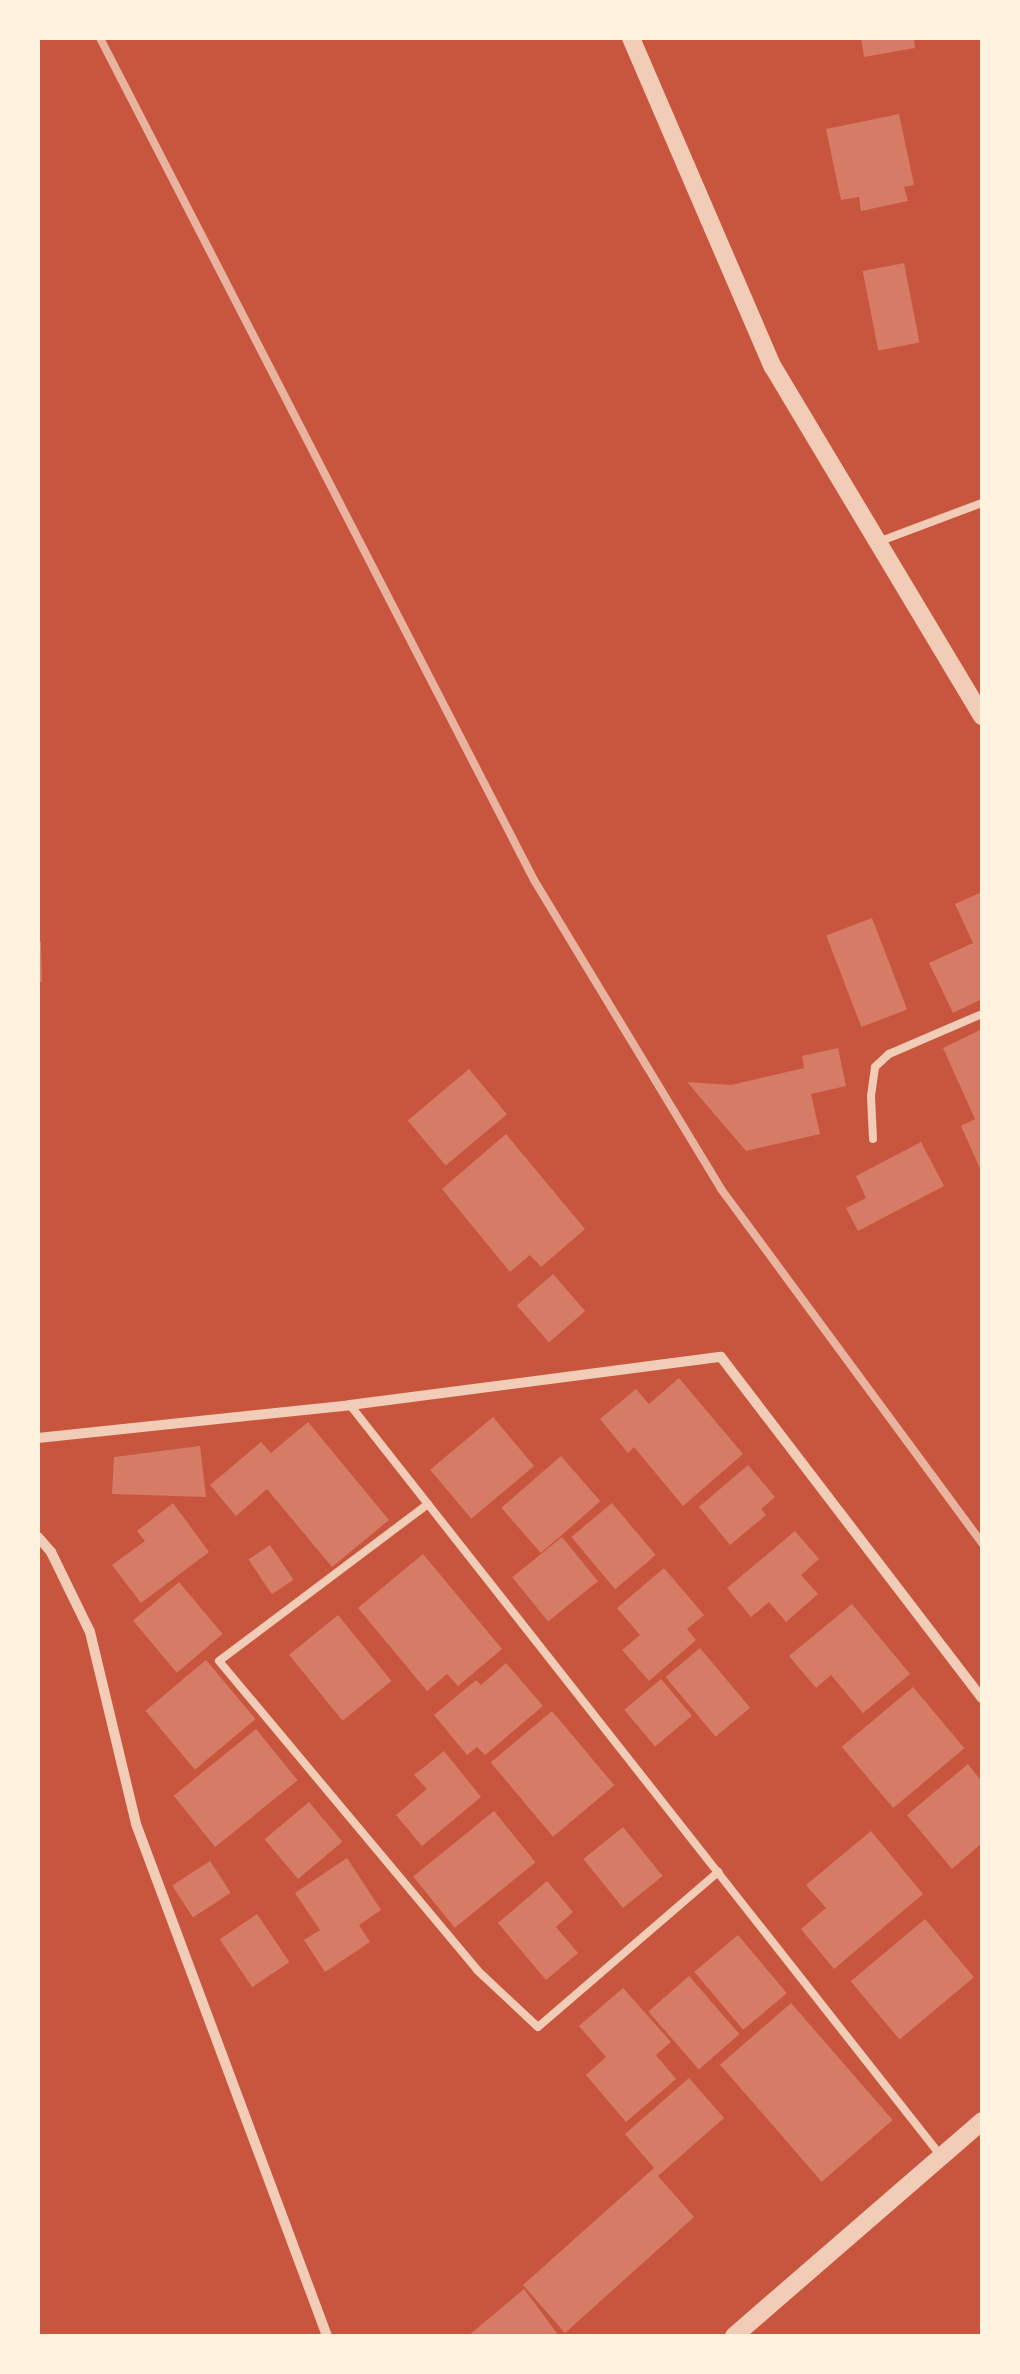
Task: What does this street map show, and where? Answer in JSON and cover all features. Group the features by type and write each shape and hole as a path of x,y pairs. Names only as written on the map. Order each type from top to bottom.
{"street":[{"path":"631,38 773,367 982,716"},
{"path":"38,1438 350,1405 721,1356 982,1698"},
{"path":"38,1537 51,1552 90,1632 136,1824 328,2336"},
{"path":"734,2336 982,2121"}],"lane":[{"path":"878,542 982,504"},
{"path":"873,1139 870,1096 875,1067 889,1054 982,1014"},
{"path":"350,1405 942,2156"},
{"path":"428,1504 219,1661 477,1970 538,2026 718,1872"}],"building":[{"path":"861,38 914,38 915,48 864,57"},
{"path":"899,114 914,185 904,187 908,201 861,211 859,197 841,200 826,129"},
{"path":"904,263 919,343 878,351 863,271"},
{"path":"982,892 982,999 953,1013 929,963 973,943 955,904"},
{"path":"872,918 907,1009 861,1027 826,936"},
{"path":"41,941 42,982 38,982"},
{"path":"982,1029 982,1173 961,1126 975,1119 943,1048"},
{"path":"838,1048 846,1086 811,1094 820,1134 746,1151 687,1082 731,1085 804,1068 802,1056"},
{"path":"469,1069 507,1114 446,1166 408,1120"},
{"path":"506,1134 585,1229 541,1267 530,1255 510,1272 442,1189"},
{"path":"921,1142 944,1186 858,1231 846,1208 866,1198 856,1176"},
{"path":"553,1274 585,1311 549,1342 517,1305"},
{"path":"679,1378 743,1454 683,1506 634,1447 628,1453 600,1419 636,1389 649,1404"},
{"path":"493,1417 534,1466 471,1519 430,1470"},
{"path":"308,1422 389,1520 332,1567 267,1489 236,1516 210,1485 261,1442 271,1453"},
{"path":"200,1446 206,1497 112,1494 114,1457"},
{"path":"561,1456 600,1501 541,1553 501,1508"},
{"path":"748,1465 775,1497 761,1509 766,1515 730,1545 699,1507"},
{"path":"173,1503 209,1552 141,1603 112,1565 145,1541 137,1531"},
{"path":"612,1503 656,1555 615,1589 571,1537"},
{"path":"795,1531 819,1559 801,1575 818,1594 786,1622 769,1602 751,1617 727,1588"},
{"path":"562,1537 598,1581 548,1622 512,1577"},
{"path":"270,1545 293,1580 272,1594 248,1560"},
{"path":"423,1554 502,1649 458,1686 447,1674 427,1691 358,1608"},
{"path":"664,1568 704,1615 687,1629 696,1640 649,1681 622,1650 640,1635 617,1608"},
{"path":"179,1582 223,1634 177,1673 133,1621"},
{"path":"852,1604 910,1674 863,1713 831,1675 816,1688 789,1656"},
{"path":"338,1615 391,1681 343,1721 289,1655"},
{"path":"700,1648 750,1708 716,1737 666,1677"},
{"path":"206,1660 255,1719 195,1770 145,1711"},
{"path":"506,1663 543,1706 485,1755 477,1747 467,1755 434,1715 476,1680 481,1685"},
{"path":"661,1679 692,1716 655,1747 624,1710"},
{"path":"913,1687 964,1748 893,1808 842,1747"},
{"path":"552,1711 614,1785 553,1837 491,1762"},
{"path":"256,1729 298,1780 215,1847 174,1796"},
{"path":"444,1751 481,1797 422,1846 396,1815 427,1789 414,1775"},
{"path":"968,1764 982,1782 982,1843 952,1869 907,1815"},
{"path":"309,1802 342,1842 298,1879 265,1839"},
{"path":"494,1811 536,1862 455,1928 413,1876"},
{"path":"623,1827 663,1876 623,1908 583,1859"},
{"path":"871,1831 923,1894 834,1969 801,1929 826,1908 806,1885"},
{"path":"347,1858 381,1910 359,1925 370,1942 325,1972 304,1940 320,1930 295,1893"},
{"path":"210,1861 231,1893 193,1917 172,1886"},
{"path":"547,1881 573,1912 556,1927 578,1953 546,1980 498,1923"},
{"path":"257,1914 289,1962 252,1987 220,1939"},
{"path":"925,1919 974,1977 900,2040 851,1981"},
{"path":"738,1935 787,1993 743,2030 694,1972"},
{"path":"689,1976 740,2034 699,2070 648,2011"},
{"path":"623,1988 671,2042 656,2055 676,2079 626,2122 586,2075 606,2057 579,2026"},
{"path":"791,2003 893,2120 822,2182 720,2065"},
{"path":"689,2078 724,2118 658,2176 694,2217 565,2333 523,2285 654,2168 625,2134"},
{"path":"524,2289 559,2336 468,2336"}],"railway":[{"path":"100,38 534,880 721,1189 982,1543"}]}
